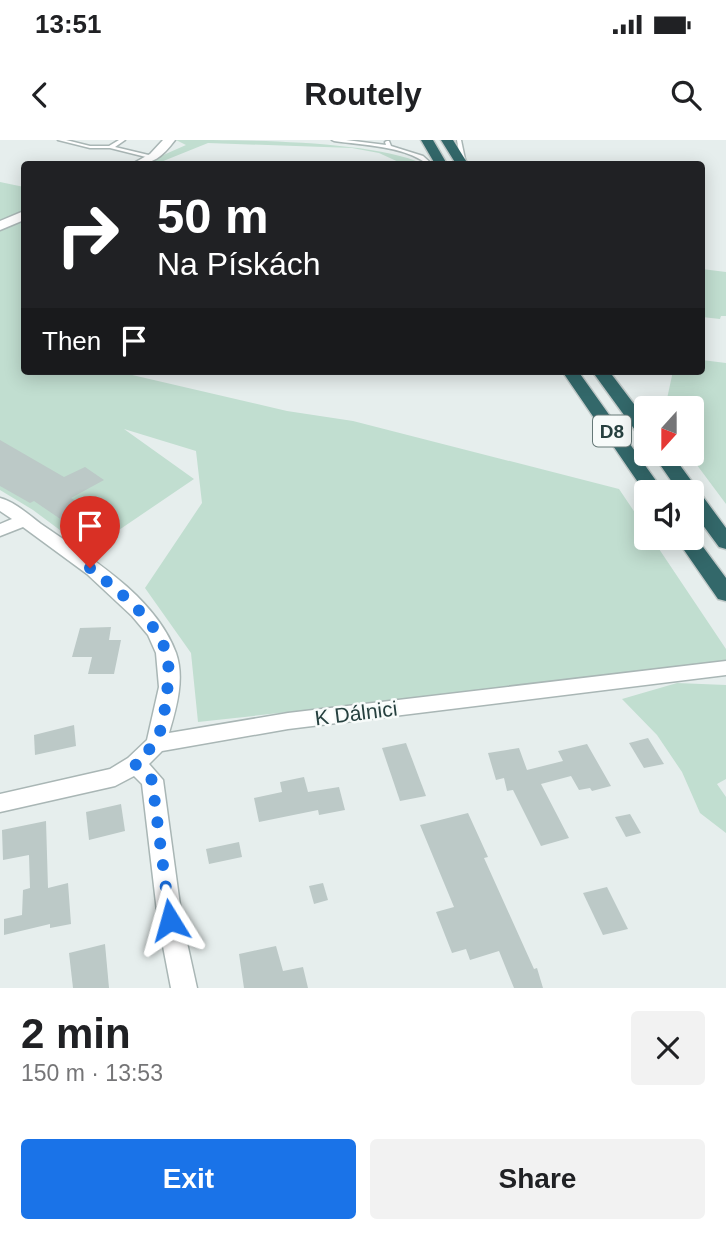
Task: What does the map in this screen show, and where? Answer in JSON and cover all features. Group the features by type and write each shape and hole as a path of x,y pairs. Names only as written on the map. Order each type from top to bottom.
{"highway":[{"path":"427,140 439,161"},
{"path":"447,140 461,161"},
{"name":"D8","path":"573,375 646,480"},
{"name":"D8","path":"603,375 634,417"},
{"name":"D8","path":"704,512 726,542"},
{"path":"694,550 726,594"}],"street":[{"path":"146,161 153,158 169,140"},
{"path":"0,226 21,216"},
{"path":"0,503 77,557 147,621 167,655 169,675 164,720 156,744 135,764 115,777 0,803"},
{"path":"0,531 24,520"},
{"name":"K Dálnici","path":"156,744 288,721 726,668"},
{"path":"135,764 152,780 170,920 184,988"}],"lane":[{"path":"60,140 90,147 110,147 153,158"},
{"path":"110,147 123,140"},
{"path":"334,140 387,143 424,161"},
{"path":"459,140 462,161"}],"green space":[{"path":"176,140 268,141 339,146 372,150 414,161 396,161 379,153 352,148 208,143 163,161 150,161 186,145"},
{"path":"0,182 21,186 21,375 132,375 287,411 353,421 619,489 634,511 634,550 660,550 726,649 726,664 198,722 191,653 145,588 202,503 196,451 124,429 194,479 88,551 33,510 0,490"},
{"path":"705,269 726,272 726,316 721,316 720,319 705,317"},
{"path":"705,360 726,363 726,504 698,466 704,466 704,396 668,396 672,375 705,375"},
{"path":"677,683 726,685 726,779 717,784 726,797 726,833 700,813 682,772 657,735 622,699"}],"building":[{"path":"0,440 64,477 85,467 104,480 71,498 117,527 94,542 34,501 30,503 0,486"},
{"path":"111,627 109,640 121,640 114,674 88,674 92,657 72,657 80,628"},
{"path":"74,725 76,746 35,755 34,735"},
{"path":"648,738 664,764 644,768 629,743"},
{"path":"406,743 426,796 400,801 382,748"},
{"path":"587,744 611,786 592,791 590,788 579,790 571,776 541,784 569,838 541,846 513,790 507,791 504,778 496,780 488,753 519,748 527,770 563,761 558,751"},
{"path":"304,777 308,792 339,787 345,810 319,815 318,810 259,822 254,798 282,792 280,782"},
{"path":"121,804 125,831 89,840 86,812"},
{"path":"468,813 488,857 484,858 534,969 537,968 543,988 514,988 499,951 470,960 466,949 452,953 436,912 454,907 420,825"},
{"path":"630,814 641,833 626,837 615,817"},
{"path":"46,821 48,888 68,883 71,924 50,928 50,924 4,935 4,919 22,915 23,890 30,888 29,855 3,860 2,830"},
{"path":"239,842 242,857 209,864 206,849"},
{"path":"323,883 328,900 314,904 309,886"},
{"path":"607,887 628,929 603,935 583,893"},
{"path":"105,944 109,988 73,988 69,953"},
{"path":"276,946 283,971 303,967 308,988 244,988 239,954"}],"route":[{"path":"90,568 147,621 167,655 169,675 164,720 156,744 135,764 152,780 170,920"}]}
